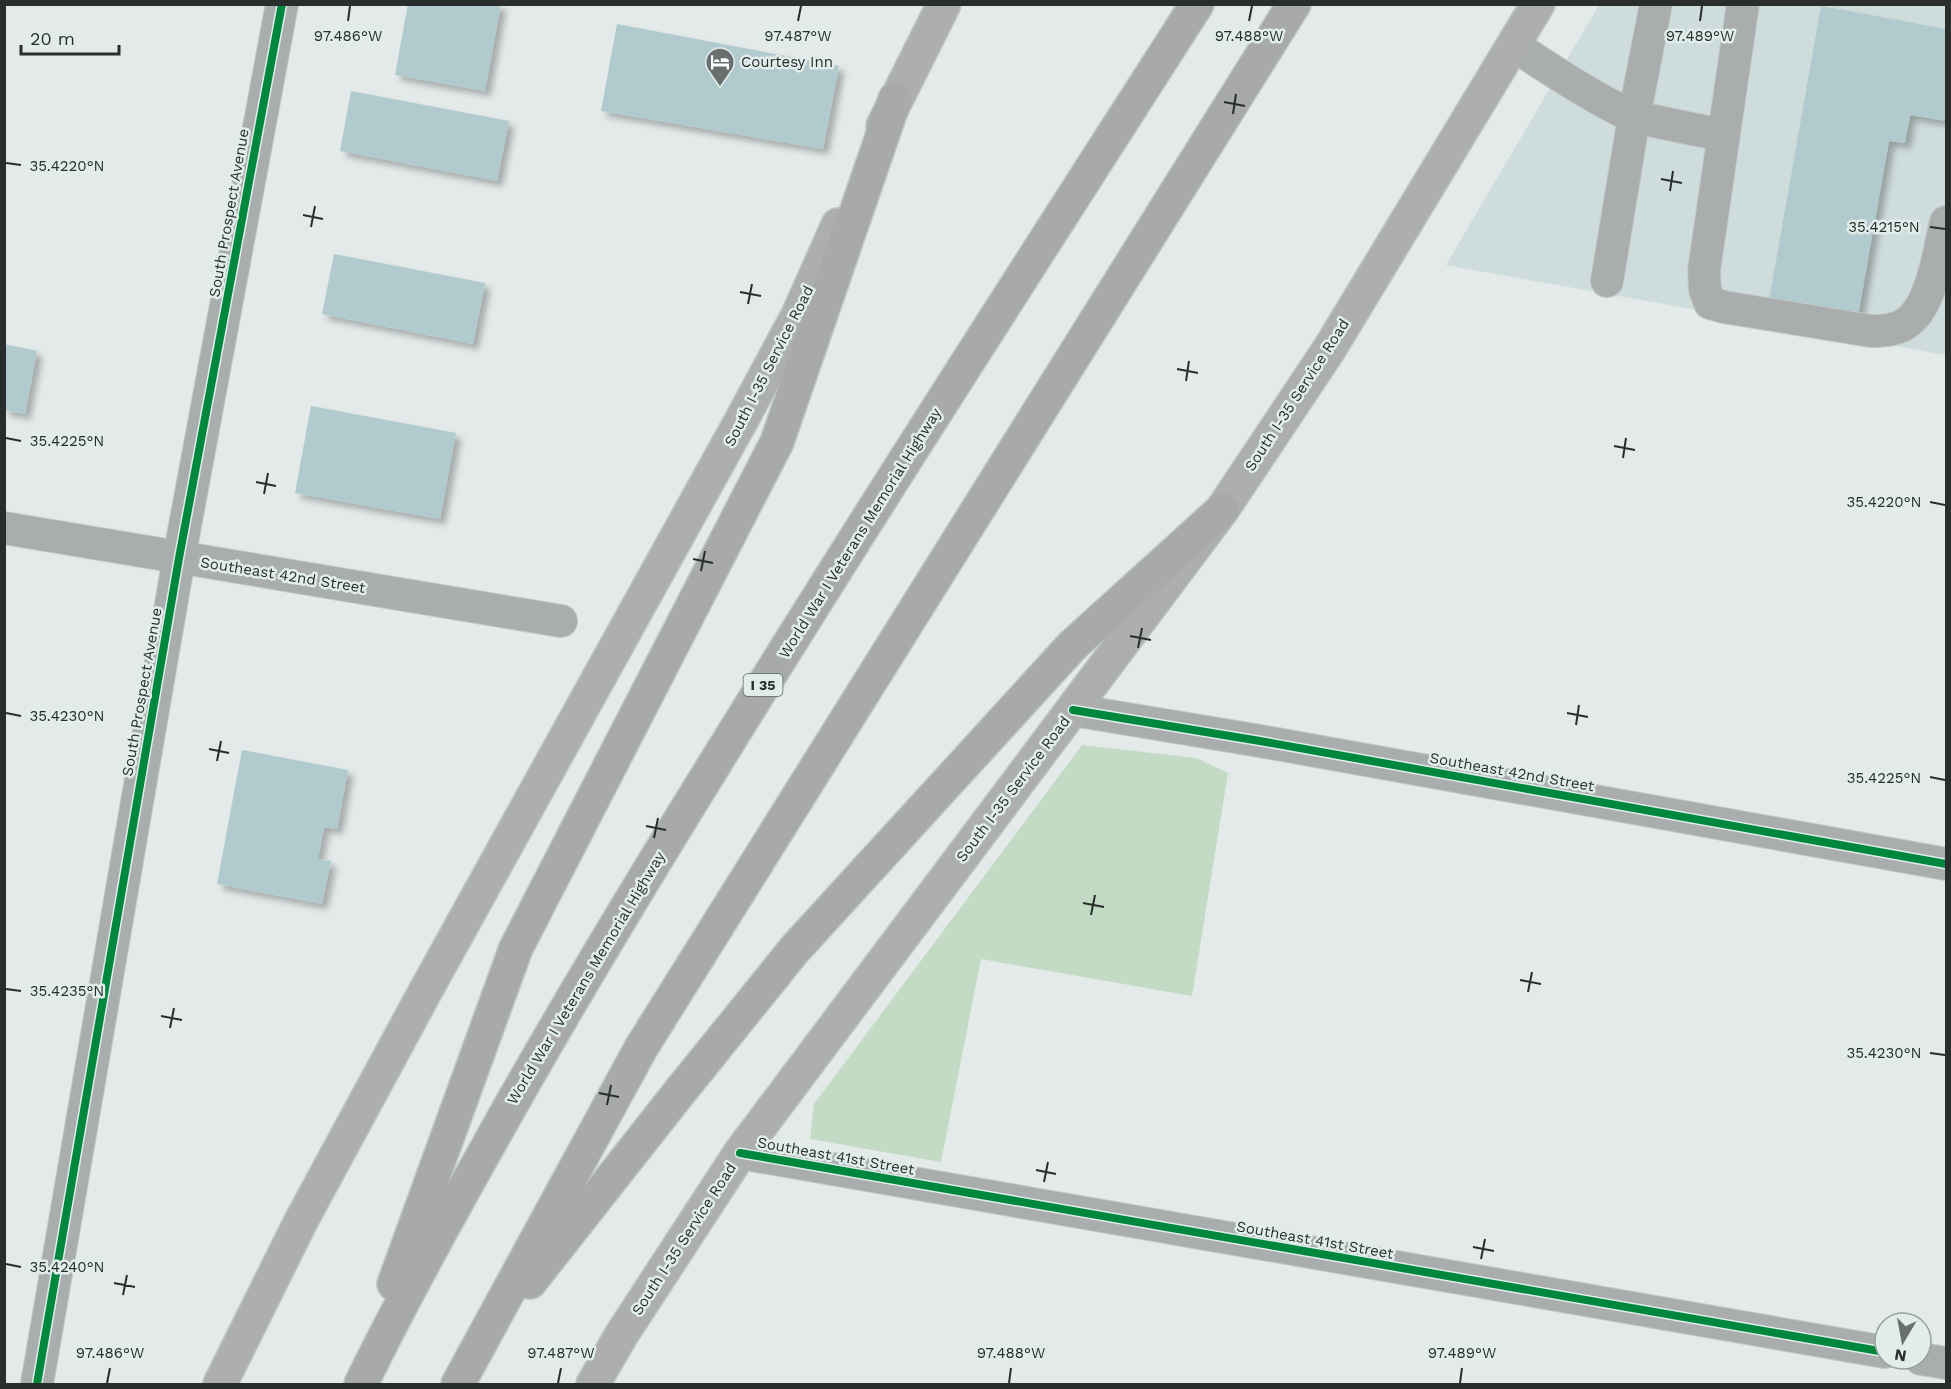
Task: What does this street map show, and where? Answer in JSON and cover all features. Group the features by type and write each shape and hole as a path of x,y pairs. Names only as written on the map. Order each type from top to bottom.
{"highway":[{"name":"World War I Veterans Memorial Highway","path":"359,1384 460,1195 545,1045 652,865 825,585 1197,4"},
{"path":"464,1372 641,1048 1294,4"},
{"path":"359,1384 516,948 777,442 895,99"},
{"path":"464,1372 678,1094 795,949 1072,646 1222,510"}],"main road":[{"name":"South I-35 Service Road","path":"220,1384 301,1221 437,969 798,315 895,99 944,4"},
{"name":"South I-35 Service Road","path":"593,1384 622,1334 740,1153 1222,510 1330,348 1538,4"}],"street":[{"name":"South Prospect Avenue","path":"37,1384 179,558 282,4"},
{"path":"1607,282 1634,117 1656,4"},
{"path":"1743,4 1704,270 1705,290 1710,303 1871,331 1889,330 1907,323 1919,310 1927,296 1947,222"},
{"path":"1514,45 1582,90 1634,117 1722,135"},
{"name":"Southeast 42nd Street","path":"4,528 561,621"},
{"name":"Southeast 42nd Street","path":"1073,710 1260,741 1947,864"},
{"name":"Southeast 41st Street","path":"740,1153 1873,1350"}],"shaded area":[{"path":"1599,5 1946,5 1946,355 1446,265"}],"green space":[{"path":"1082,745 1196,758 1228,773 1192,996 981,959 941,1162 810,1139 814,1104"}],"building":[{"path":"408,4 501,4 485,91 395,75"},
{"path":"1821,6 1946,29 1946,121 1910,115 1905,143 1889,141 1858,316 1769,301"},
{"name":"Courtesy Inn","path":"617,24 839,66 823,149 601,111"},
{"path":"351,91 509,121 497,181 340,151"},
{"path":"334,254 485,283 473,344 322,314"},
{"path":"4,344 37,351 25,414 4,410"},
{"path":"311,406 456,433 440,519 295,493"},
{"path":"242,750 348,770 337,829 324,827 318,859 331,861 322,904 217,884"}],"cycle path":[{"path":"37,1384 179,558 282,4"},
{"path":"1073,710 1260,741 1946,864"},
{"path":"740,1153 1873,1350"}],"place":[{"name":"Courtesy Inn","path":"720,88"}]}
